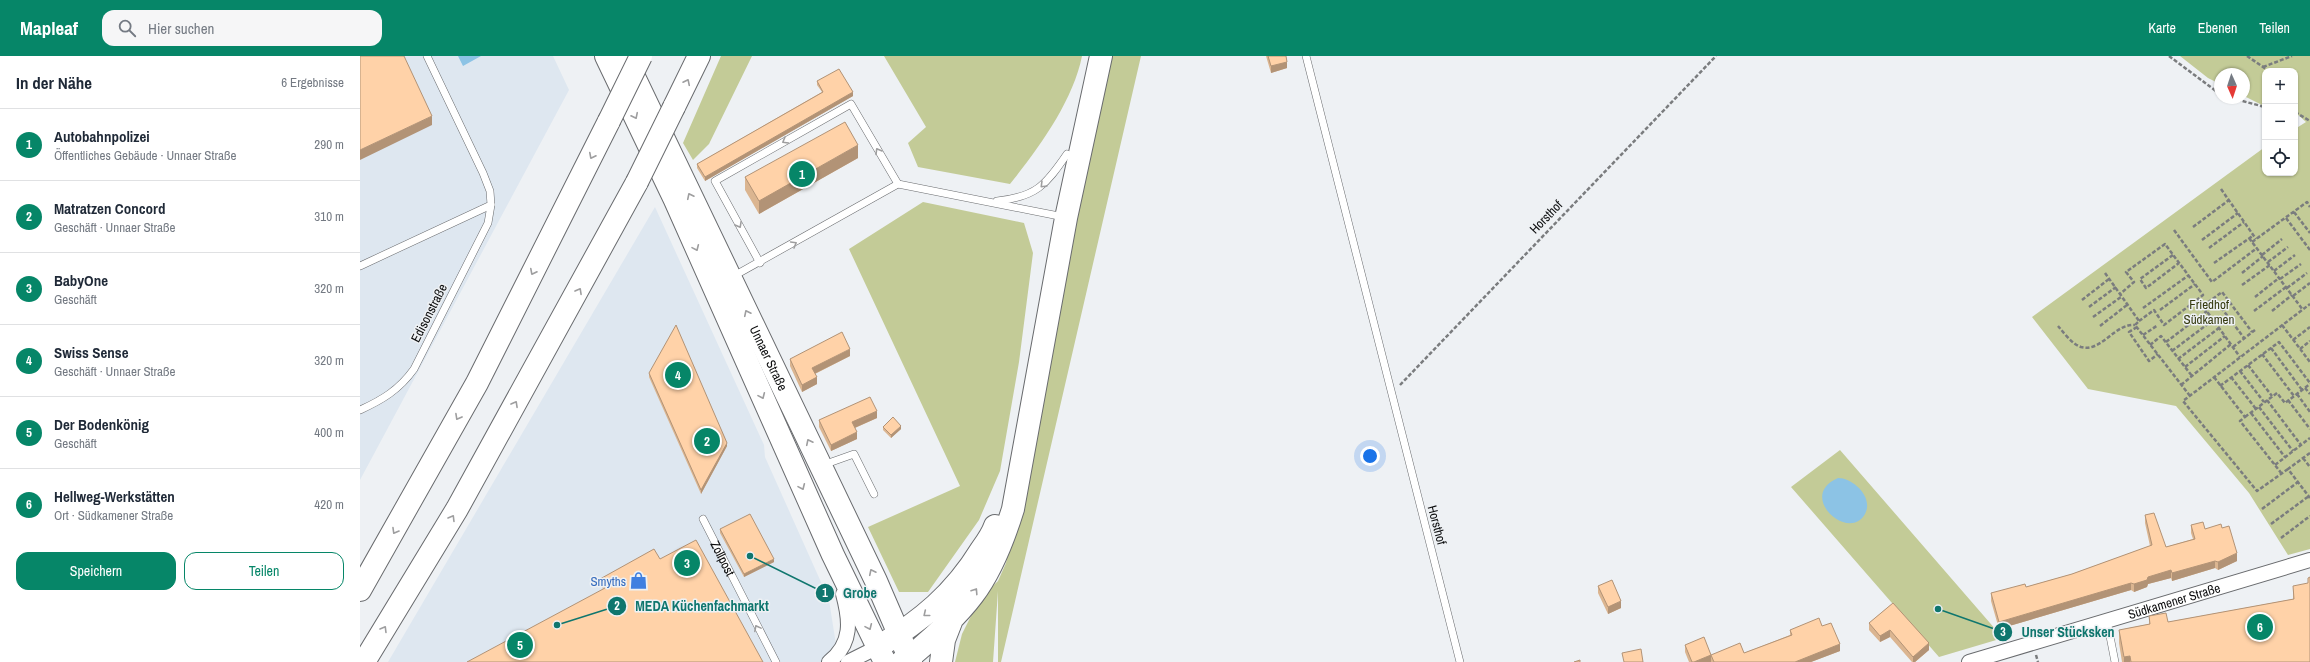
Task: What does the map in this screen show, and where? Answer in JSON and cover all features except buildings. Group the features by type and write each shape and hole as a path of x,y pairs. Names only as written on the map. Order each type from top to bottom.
{"main road":[{"name":"Unnaer Straße","path":"606,56 675,200 833,555 881,654"},
{"name":"Unnaer Straße","path":"624,56 900,633 907,661"},
{"path":"360,590 477,383 610,121 641,56"},
{"path":"364,662 457,509 637,182 698,56"},
{"path":"907,661 951,622 974,594 991,565 1013,508 1068,154 1092,56"},
{"path":"881,654 900,633 941,602 970,568 994,529 1004,500 1059,217 1101,56"},
{"path":"941,662 944,640 951,622"}],"street":[{"path":"829,662 835,657 844,643 850,625 848,610 833,555"},
{"name":"Südkamener Straße","path":"1969,662 2310,560"},
{"path":"848,662 881,654"}],"lane":[{"name":"Edisonstraße","path":"360,410 392,393 404,384 414,370 488,223 491,205 490,191 428,56"},
{"name":"Horsthof","path":"1306,56 1460,662"},
{"path":"760,263 715,182 851,104 898,184"},
{"path":"988,202 1026,196 1041,188 1068,154"},
{"path":"730,278 760,263 898,184 1059,217"},
{"path":"360,266 491,205"},
{"path":"820,466 854,454 874,494"},
{"name":"Zollpost","path":"703,520 776,662"},
{"path":"2107,621 2115,662"}],"path":[{"name":"Horsthof","path":"1391,393 1425,361 1716,56"},
{"path":"2169,56 2214,90"},
{"path":"2248,56 2263,67 2292,56"},
{"path":"2250,103 2262,106"},
{"path":"2298,114 2310,122"},
{"path":"2221,189 2256,239"},
{"path":"2193,228 2229,200"},
{"path":"2252,242 2307,202 2310,207"},
{"path":"2294,212 2310,233"},
{"path":"2202,240 2238,213"},
{"path":"2286,218 2310,250"},
{"path":"2209,248 2244,222"},
{"path":"2174,230 2212,282 2257,248"},
{"path":"2214,263 2254,235"},
{"path":"2250,238 2303,310"},
{"path":"2242,273 2282,238"},
{"path":"2094,317 2121,295 2134,282 2126,272 2165,244 2203,295 2164,325 2154,310 2139,321 2129,332 2149,360 2158,354"},
{"path":"2242,286 2288,247"},
{"path":"2173,255 2140,280 2146,288 2179,263"},
{"path":"2274,271 2295,256"},
{"path":"2255,297 2301,264"},
{"path":"2105,273 2139,321"},
{"path":"2254,311 2307,273"},
{"path":"2143,308 2188,276"},
{"path":"2082,300 2109,279"},
{"path":"2272,311 2310,283"},
{"path":"2160,310 2195,284"},
{"path":"2089,308 2116,287"},
{"path":"2203,306 2222,292 2252,332"},
{"path":"2214,298 2244,338"},
{"path":"2198,299 2240,357"},
{"path":"2310,304 2183,401 2257,491 2310,453"},
{"path":"2100,326 2127,305"},
{"path":"2166,342 2207,311"},
{"path":"2172,351 2213,320"},
{"path":"2143,336 2158,325"},
{"path":"2282,325 2310,362"},
{"path":"2058,326 2074,342 2087,348 2097,345 2121,328 2136,326"},
{"path":"2136,326 2190,396"},
{"path":"2293,340 2310,327"},
{"path":"2178,359 2219,328"},
{"path":"2181,385 2255,330"},
{"path":"2150,344 2161,336 2192,376"},
{"path":"2185,367 2225,336"},
{"path":"2300,349 2310,341"},
{"path":"2220,386 2279,342 2310,384 2285,403 2277,393 2240,421 2282,474"},
{"path":"2271,348 2304,389 2310,394"},
{"path":"2262,354 2310,412"},
{"path":"2248,365 2272,396"},
{"path":"2240,371 2264,402"},
{"path":"2214,377 2245,417"},
{"path":"2231,377 2293,451"},
{"path":"2267,400 2301,445"},
{"path":"2288,400 2310,429"},
{"path":"2251,413 2285,457"},
{"path":"2275,465 2310,438"},
{"path":"2303,458 2310,467"},
{"path":"2271,524 2309,497 2288,469"},
{"path":"2262,509 2298,482"},
{"path":"2281,538 2310,516"}],"shaded area":[{"path":"360,56 553,56 569,90 360,480"},
{"path":"655,207 764,445 765,457 829,600 837,651 842,662 388,662"}],"green space":[{"path":"721,56 752,56 709,144 693,160 683,143"},
{"path":"884,56 1082,56 1078,73 1071,90 1054,123 1010,184 918,167 908,143 926,127"},
{"path":"1110,56 1141,56 1001,662 998,662 998,591 993,662 955,662 962,634 980,598 998,581 1006,563"},
{"name":"Friedhof Südkamen","path":"2180,56 2310,56 2310,549 2288,555 2249,493 2176,406 2088,389 2032,317 2262,149 2262,176 2298,176 2298,127 2306,122 2298,115 2298,68 2262,68 2262,105 2250,99 2250,68 2214,68 2214,81"},
{"path":"923,202 1024,223 1033,253 1019,362 1000,471 979,520 928,592 899,592 868,527 960,486 849,249"},
{"path":"1840,450 2003,638 1939,657 1791,487"}],"water":[{"path":"458,56 481,56 463,66"},
{"path":"1838,478 1850,481 1856,485 1867,501 1865,514 1858,522 1848,523 1838,520 1830,514 1824,505 1822,495 1826,486"}],"place":[{"name":"Autobahnpolizei","path":"802,174"},
{"name":"Swiss Sense","path":"678,375"},
{"name":"Matratzen Concord","path":"707,441"},
{"name":"Grobe","path":"750,556"},
{"name":"BabyOne","path":"687,563"},
{"name":"Smyths","path":"639,581"},
{"name":"Unser Stücksken","path":"1938,609"},
{"name":"MEDA Küchenfachmarkt","path":"557,625"},
{"name":"Hellweg-Werkstätten","path":"2260,627"},
{"name":"Der Bodenkönig","path":"520,645"}]}
